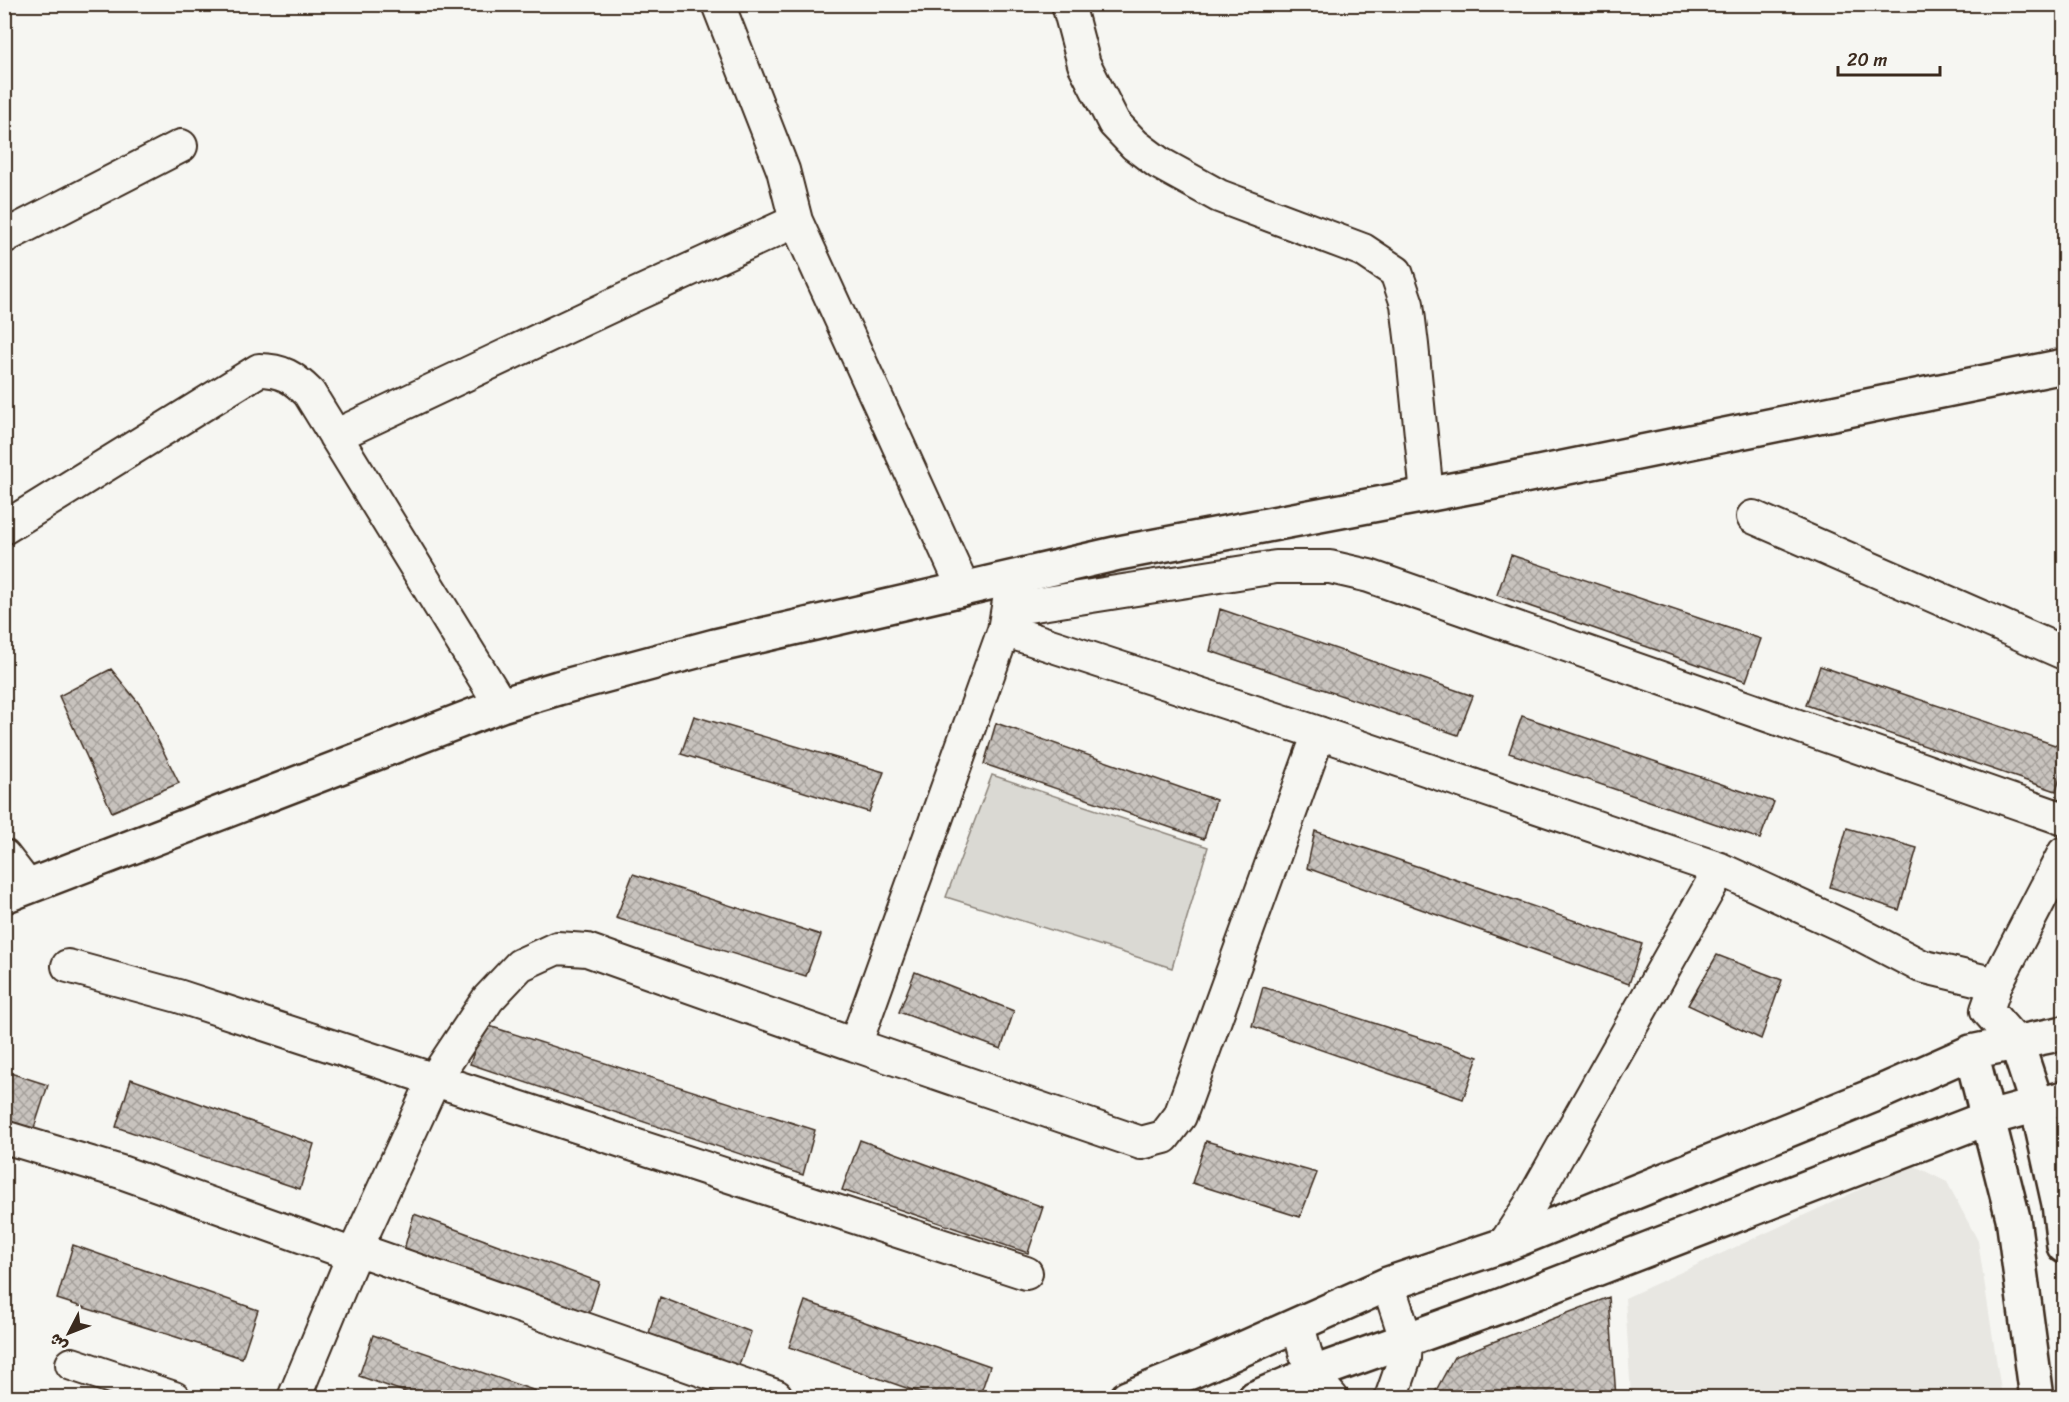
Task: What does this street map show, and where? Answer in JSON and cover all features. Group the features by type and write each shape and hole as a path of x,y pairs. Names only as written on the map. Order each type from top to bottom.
{"main road":[{"path":"16,891 501,705 715,646 964,589 1009,606 1119,553 1426,495 2064,366"},
{"path":"1127,1398 1388,1284 1504,1245 1872,1096 1971,1052 2064,1033"},
{"path":"2017,1044 2051,1102 2064,1246"},
{"path":"1971,1052 2013,1218 2037,1398"},
{"path":"1255,1398 1321,1386 1406,1339 1495,1308 1982,1120 2051,1102"}],"street":[{"path":"718,4 783,170 796,222 964,589"},
{"path":"1068,4 1084,64 1114,123 1135,145 1159,163 1219,196 1363,250 1396,272 1407,304 1426,495"},
{"path":"4,237 181,146"},
{"path":"335,436 628,298 796,222"},
{"path":"4,528 259,370 275,370 297,381 309,393 501,705"},
{"path":"1753,517 2064,653"},
{"path":"1009,606 1276,567 1330,567 1370,576 2064,819"},
{"path":"1009,606 1319,733 1720,869 1852,930 1921,966 1991,997 2017,1044"},
{"path":"855,1045 1009,606"},
{"path":"294,1398 355,1252 434,1080 488,999 520,966 557,948 587,950 1141,1143 1164,1137 1180,1116 1319,733"},
{"path":"1971,1052 1991,997 2064,854"},
{"path":"4,856 16,891"},
{"path":"1504,1245 1530,1204 1720,869"},
{"path":"68,966 178,996 1026,1273"},
{"path":"4,1137 121,1172 776,1396"},
{"path":"1388,1284 1406,1339 1405,1358 1391,1398"},
{"path":"1298,1325 1321,1386"},
{"path":"72,1364 174,1398"}],"shaded area":[{"path":"992,775 1208,847 1172,968 946,897"},
{"path":"1913,1165 1947,1182 1978,1241 2002,1397 1631,1397 1625,1298"}],"building":[{"path":"1511,555 1761,639 1746,681 1497,595"},
{"path":"1220,609 1473,696 1458,735 1210,651"},
{"path":"1820,666 2064,748 2064,765 2056,791 1806,705"},
{"path":"111,669 141,706 179,783 112,812 59,696"},
{"path":"694,716 884,772 869,812 681,754"},
{"path":"1522,716 1774,802 1760,839 1509,753"},
{"path":"996,723 1216,800 1204,839 984,764"},
{"path":"1847,828 1917,848 1899,910 1830,887"},
{"path":"1315,831 1642,944 1629,984 1307,868"},
{"path":"633,874 821,935 806,976 616,918"},
{"path":"1717,955 1782,980 1761,1039 1688,1005"},
{"path":"915,972 1014,1011 1001,1049 899,1012"},
{"path":"1263,987 1478,1057 1463,1099 1252,1026"},
{"path":"483,1024 815,1130 803,1175 470,1064"},
{"path":"4,1071 48,1085 33,1131 4,1121"},
{"path":"131,1079 314,1144 300,1189 116,1127"},
{"path":"860,1140 1043,1207 1028,1253 842,1190"},
{"path":"1206,1141 1317,1173 1300,1217 1192,1183"},
{"path":"414,1214 599,1282 586,1324 401,1260"},
{"path":"73,1245 258,1310 242,1358 57,1299"},
{"path":"660,1297 751,1332 737,1370 646,1343"},
{"path":"1609,1297 1616,1398 1432,1398 1454,1357"},
{"path":"805,1301 990,1366 979,1398 935,1398 789,1347"},
{"path":"373,1335 556,1398 422,1398 359,1376"}]}
